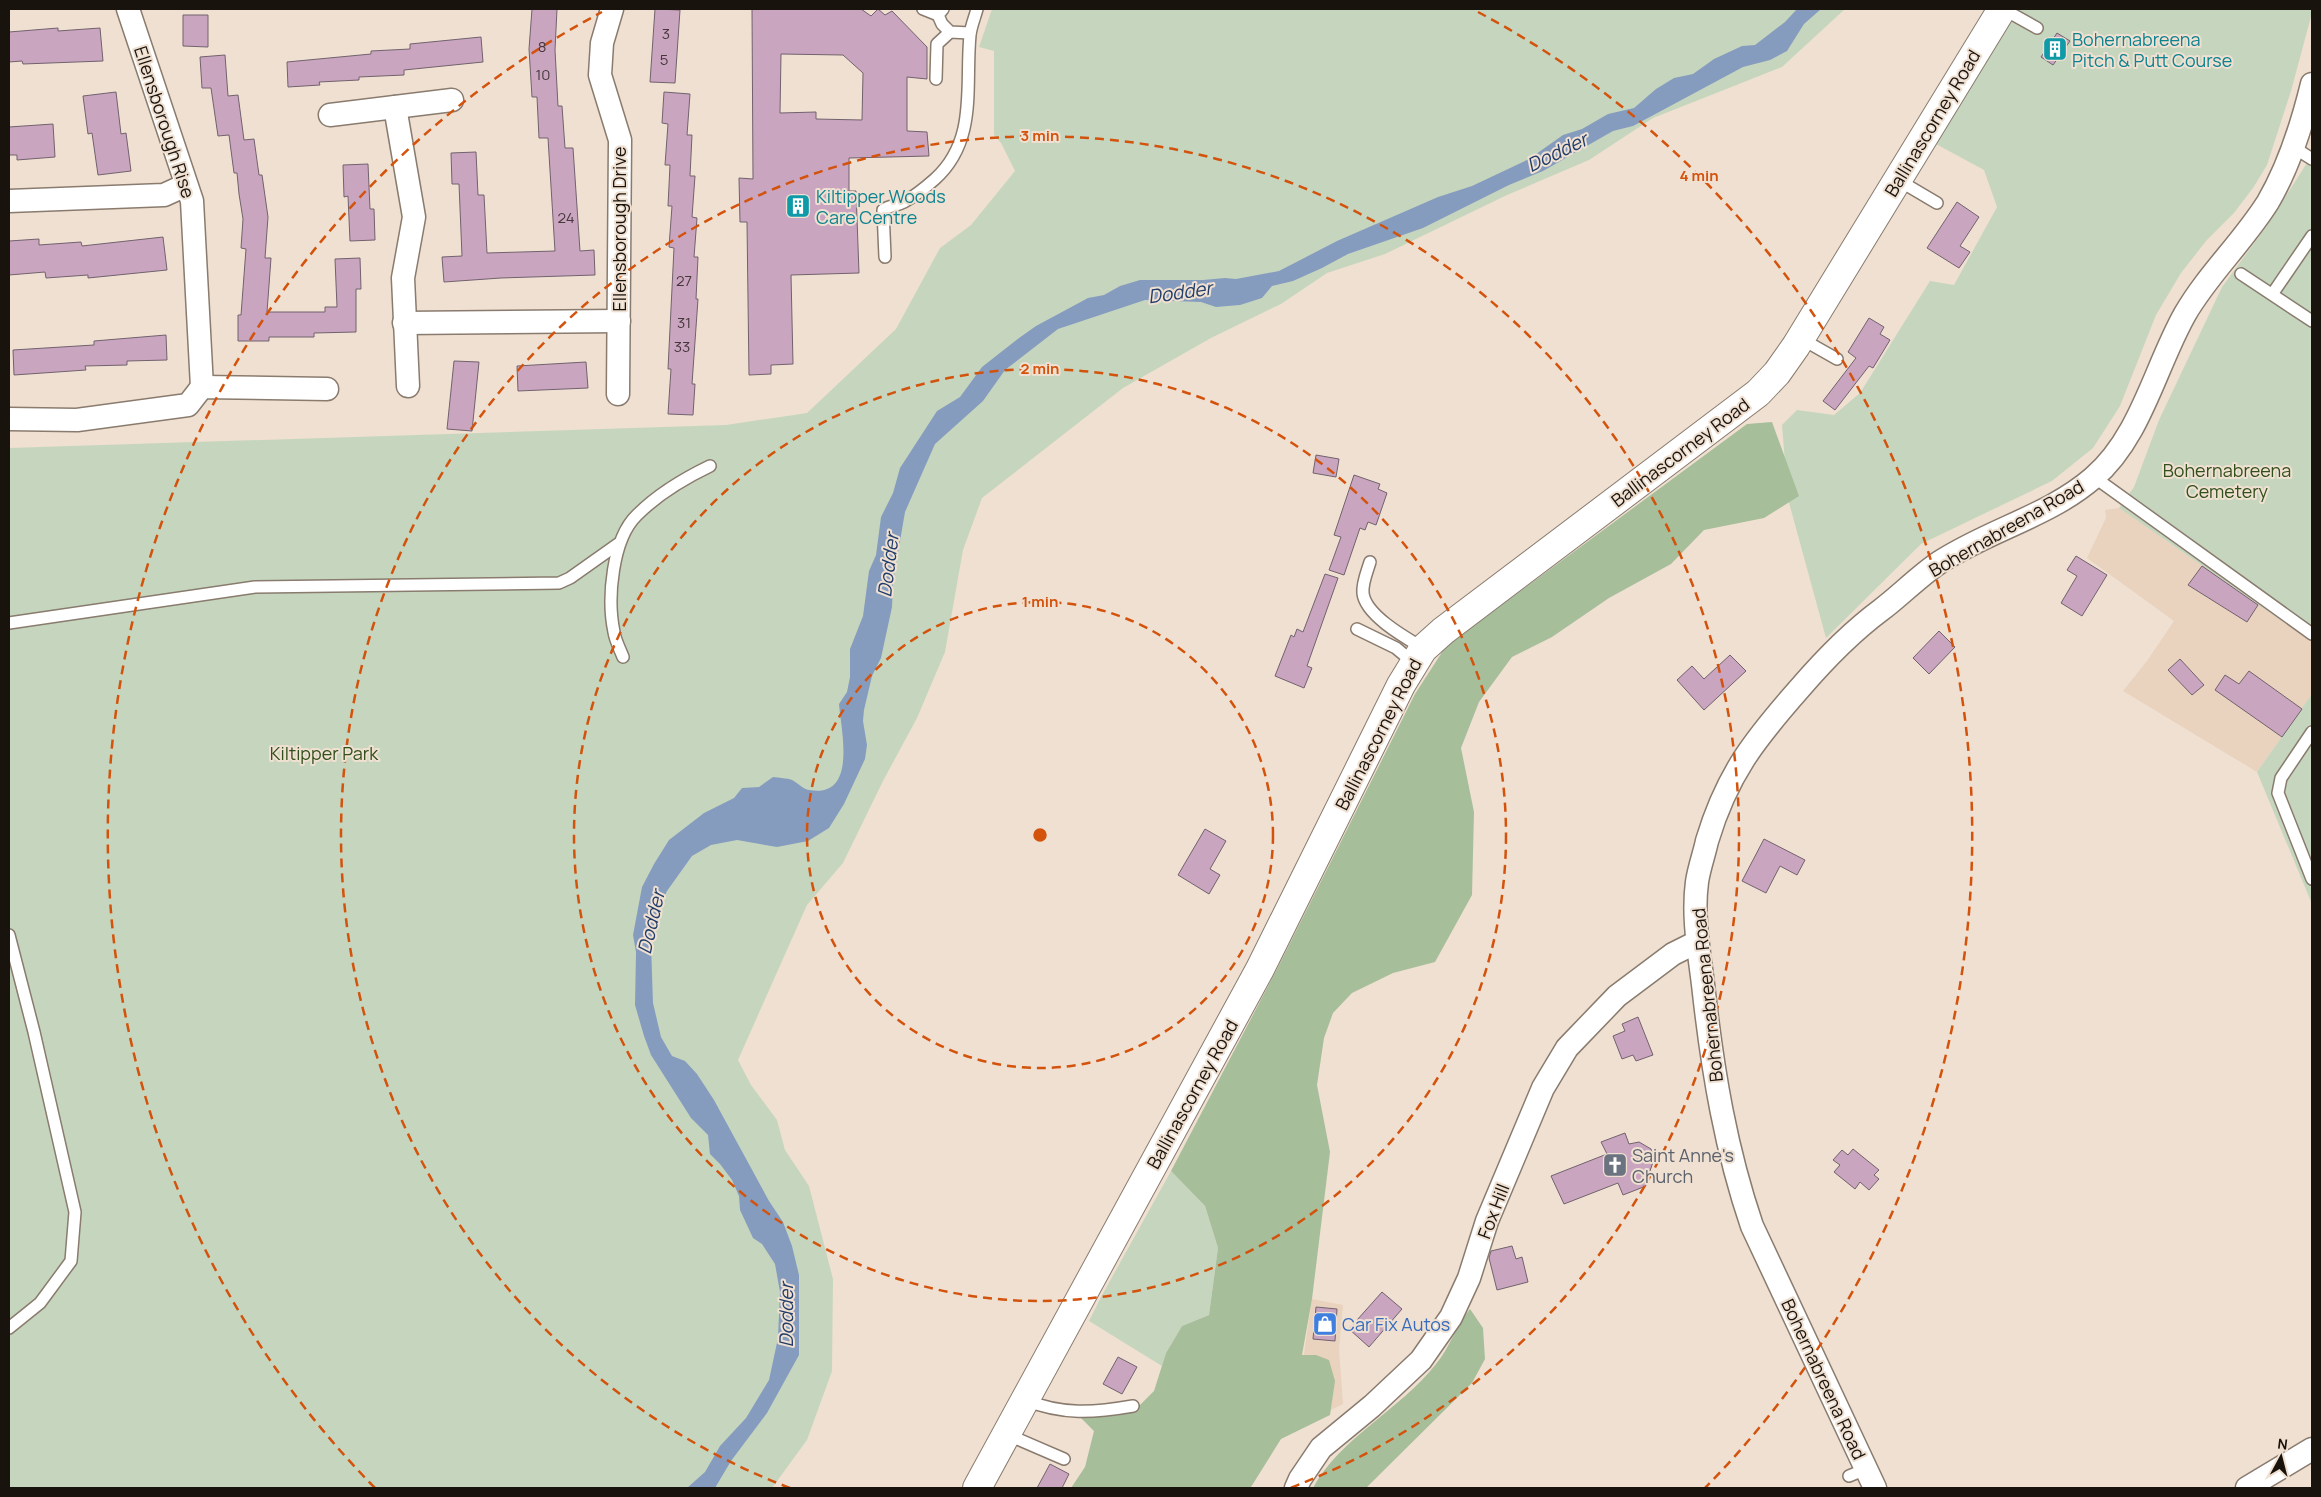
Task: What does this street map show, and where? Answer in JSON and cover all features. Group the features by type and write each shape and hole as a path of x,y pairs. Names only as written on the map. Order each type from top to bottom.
{"main road":[{"name":"Ballinascorney Road","path":"977,1488 1260,969 1401,685 1419,656 1443,631 1758,393 1777,372 1898,180 2002,9"}],"street":[{"name":"Ellensborough Rise","path":"128,9 192,201 202,387"},
{"name":"Ellensborough Drive","path":"612,9 602,43 600,75 620,140 618,394"},
{"name":"Bohernabreena Road","path":"1863,1478 1763,1260 1740,1190 1722,1120 1708,1031 1695,915 1697,881 1714,819 1727,784 1767,725 1830,654 1862,623 1882,610 1910,585 1941,562 1974,542 2068,496 2094,477 2114,456 2130,430 2184,316 2206,281 2234,248 2267,202 2285,169 2312,84"},
{"path":"330,115 452,100"},
{"path":"395,108 414,217 402,278 408,386"},
{"path":"9,201 164,195 186,185"},
{"path":"404,324 619,322"},
{"path":"9,419 77,420 188,405 202,387 327,388"},
{"name":"Fox Hill","path":"1296,1488 1300,1478 1321,1448 1372,1406 1421,1360 1451,1317 1469,1278 1488,1221 1543,1088 1568,1048 1617,996 1673,954 1697,942"},
{"path":"2247,1488 2312,1450"}],"lane":[{"path":"923,9 940,12 942,24 950,32 970,33"},
{"path":"886,258 883,210 889,206 903,203 936,178 946,167 961,141 967,120 970,33 977,9"},
{"path":"2002,9 2037,28"},
{"path":"936,79 937,44 950,32"},
{"path":"2293,147 2312,159"},
{"path":"1898,180 1937,203"},
{"path":"2273,293 2312,236"},
{"path":"2241,274 2273,293 2312,321"},
{"path":"1800,338 1837,359"},
{"path":"623,657 614,632 612,576 618,544 636,515 684,478 710,466"},
{"path":"2094,477 2312,634"},
{"path":"9,623 255,587 559,583 570,578 618,544"},
{"path":"1370,562 1364,580 1363,595 1371,611 1419,656"},
{"path":"1357,629 1396,648 1419,656"},
{"path":"2312,732 2281,778 2278,793 2312,879"},
{"path":"9,935 34,1032 74,1212 71,1261 40,1303 9,1328"},
{"path":"1025,1400 1048,1409 1061,1411 1106,1411 1133,1406"},
{"path":"1006,1434 1064,1459"}],"shaded area":[{"path":"2119,508 2312,642 2312,694 2257,772 2123,691 2147,661 2174,621 2087,558 2106,518 2105,510"},
{"path":"1312,1299 1343,1305 1339,1349 1343,1404 1293,1429"}],"green space":[{"name":"Kiltipper Park","path":"992,9 1845,9 1782,67 1653,118 1589,160 1507,195 1385,254 1327,273 1281,304 1211,338 1123,388 982,498 963,550 945,652 917,718 883,781 843,863 807,905 738,1060 751,1085 777,1120 785,1150 809,1186 833,1279 832,1371 807,1440 772,1488 9,1488 9,448 726,425 807,413 896,329 940,248 971,225 1015,171 1001,143 994,135 994,51 979,47"},
{"path":"2018,9 2312,9 2312,13 2291,91 2267,165 2234,213 2206,241 2181,273 2156,315 2120,406 2093,448 2052,481 1921,544 1826,638 1788,499 1782,425 1797,410 1834,415 1860,393 1930,281 1954,285 1997,207 1984,170 1936,144"},
{"name":"Bohernabreena Cemetery","path":"2312,155 2312,642 2119,508 2134,487 2159,420 2222,287 2266,227"},
{"path":"1772,422 1799,496 1764,518 1704,530 1671,564 1609,598 1552,637 1512,657 1479,702 1461,748 1474,812 1472,895 1435,962 1393,973 1352,993 1333,1013 1324,1038 1317,1085 1330,1152 1312,1299 1302,1355 1316,1355 1329,1360 1335,1381 1330,1415 1281,1439 1251,1487 1071,1488 1085,1467 1094,1431 1079,1416 1137,1408 1154,1391 1166,1353 1182,1326 1209,1315 1218,1248 1205,1206 1171,1171 1276,971 1415,694 1446,646 1747,424"},
{"path":"2312,694 2312,904 2257,772"},
{"path":"1171,1171 1205,1206 1218,1248 1209,1315 1182,1326 1166,1353 1162,1366 1089,1321"},
{"path":"1470,1309 1483,1328 1485,1359 1472,1383 1366,1488 1313,1488 1324,1470 1338,1454 1422,1380 1445,1351"}],"water":[{"name":"Dodder","path":"1797,9 1821,9 1804,24 1787,51 1770,60 1743,67 1633,126 1613,131 1543,171 1509,185 1423,228 1348,254 1293,281 1272,286 1262,298 1240,305 1216,307 1201,302 1145,300 1058,329 1005,370 983,401 935,444 905,512 893,582 892,607 881,658 872,676 864,710 863,721 867,745 865,759 844,804 829,828 808,841 777,847 737,840 711,845 692,856 667,891 657,912 651,944 653,1003 661,1037 672,1056 685,1061 697,1074 714,1100 769,1201 783,1222 792,1246 799,1275 799,1355 767,1413 731,1461 715,1488 687,1488 705,1472 720,1446 746,1418 769,1380 778,1338 780,1292 775,1264 762,1244 753,1238 740,1210 739,1196 732,1180 710,1154 708,1135 691,1118 651,1055 644,1036 635,1005 636,952 633,935 642,887 669,840 704,813 734,798 742,788 759,787 773,777 792,780 809,790 824,790 835,784 841,774 843,760 839,704 847,692 850,677 850,649 863,616 869,571 876,555 881,517 893,493 900,468 937,411 960,397 982,367 1019,338 1036,326 1088,298 1104,295 1120,286 1140,280 1236,279 1279,271 1337,241 1438,197 1472,186 1529,159 1563,135 1582,129 1608,114 1634,108 1656,89 1674,78 1693,74 1714,59 1742,46 1755,45 1785,22"}],"building":[{"path":"532,9 557,9 555,50 558,106 562,106 565,148 573,148 580,251 594,250 595,275 444,282 442,257 462,256 459,184 452,184 451,153 476,152 478,195 484,195 487,253 555,251 548,138 539,138 537,97 532,97 529,49"},
{"path":"655,9 680,10 675,83 650,82"},
{"name":"Kiltipper Woods Care Centre","path":"752,9 861,9 871,16 878,9 885,15 892,11 927,47 927,79 907,77 907,131 927,132 929,156 849,158 849,191 856,191 859,273 791,275 793,364 771,365 771,374 749,375 747,222 740,222 739,178 753,179","holes":["781,54 843,55 863,73 862,120 816,119 816,112 780,113"]},
{"path":"183,15 208,15 208,47 183,46"},
{"path":"58,28 58,31 100,28 103,61 23,64 22,61 9,62 9,32"},
{"name":"Bohernabreena Pitch & Putt Course","path":"2057,33 2070,41 2053,65 2041,57"},
{"path":"481,37 483,62 404,70 404,75 359,77 359,80 319,82 320,85 288,87 287,62 371,54 371,51 410,49 410,44"},
{"path":"225,55 228,96 238,95 244,140 254,139 259,175 262,175 268,217 265,258 271,258 267,312 325,312 325,307 337,307 335,259 360,258 361,289 356,289 356,332 314,333 314,337 269,337 269,341 238,341 238,315 241,315 246,249 241,248 243,219 237,173 234,173 229,135 218,136 211,88 202,88 200,57"},
{"path":"116,92 121,134 126,133 131,171 98,175 92,133 88,134 83,96"},
{"path":"664,92 690,94 687,135 692,135 690,176 695,176 692,217 697,218 694,257 698,257 696,299 698,299 692,384 695,384 693,415 668,414 671,369 668,369 674,248 669,247 672,206 668,206 670,165 665,165 668,124 662,123"},
{"path":"53,124 55,157 17,160 17,155 9,155 9,127"},
{"path":"368,164 370,209 374,209 375,240 350,241 348,196 344,197 343,165"},
{"path":"1957,202 1979,217 1960,246 1970,252 1959,268 1927,248"},
{"path":"163,237 167,270 88,278 88,275 46,278 45,272 9,275 9,241 39,239 39,245 81,242 82,246"},
{"path":"1869,318 1884,327 1880,334 1890,340 1873,368 1869,366 1835,410 1823,401 1856,358 1848,352"},
{"path":"166,335 167,360 127,361 127,365 85,366 86,370 14,375 13,350 94,345 94,341"},
{"path":"454,361 479,362 472,431 447,429"},
{"path":"586,362 588,388 518,391 517,366"},
{"path":"1316,455 1339,459 1336,477 1313,473"},
{"path":"1354,475 1380,484 1378,489 1387,493 1376,525 1368,522 1365,530 1360,528 1344,575 1329,570 1341,537 1334,535"},
{"path":"2076,556 2107,575 2082,616 2061,603 2077,576 2067,570"},
{"path":"2202,566 2258,605 2247,622 2188,585"},
{"path":"1325,574 1338,578 1307,666 1312,668 1304,688 1275,676 1291,635 1294,637 1297,629 1303,632"},
{"path":"1939,631 1955,647 1929,674 1913,658"},
{"path":"1730,655 1746,671 1704,710 1677,680 1692,666 1704,679"},
{"path":"2180,659 2204,685 2192,695 2168,670"},
{"path":"2249,671 2302,709 2282,737 2215,690 2225,675 2239,684"},
{"path":"1205,829 1226,841 1210,869 1220,875 1209,894 1178,875"},
{"path":"1764,839 1805,860 1797,875 1780,866 1766,893 1742,881"},
{"path":"1638,1017 1653,1055 1636,1061 1633,1055 1622,1059 1613,1036 1625,1031 1622,1024"},
{"name":"Saint Anne's Church","path":"1625,1133 1629,1144 1639,1142 1651,1149 1654,1159 1650,1171 1642,1174 1646,1186 1623,1195 1618,1183 1564,1204 1551,1176 1607,1154 1601,1142"},
{"path":"1853,1149 1879,1170 1874,1175 1879,1179 1869,1190 1860,1182 1855,1189 1834,1172 1840,1165 1833,1160 1842,1150 1848,1155"},
{"path":"1512,1246 1516,1259 1522,1257 1528,1282 1497,1290 1489,1258 1491,1251"},
{"path":"1382,1292 1402,1309 1369,1347 1349,1329"},
{"name":"Car Fix Autos","path":"1316,1307 1337,1309 1335,1341 1313,1339"},
{"path":"1118,1357 1137,1367 1122,1394 1103,1384"},
{"path":"1050,1464 1069,1474 1062,1488 1037,1488"}],"place":[{"name":"Bohernabreena Pitch & Putt Course","path":"2055,49"},
{"name":"Kiltipper Woods Care Centre","path":"798,206"},
{"name":"Saint Anne's Church","path":"1615,1165"},
{"name":"Car Fix Autos","path":"1325,1324"}]}
